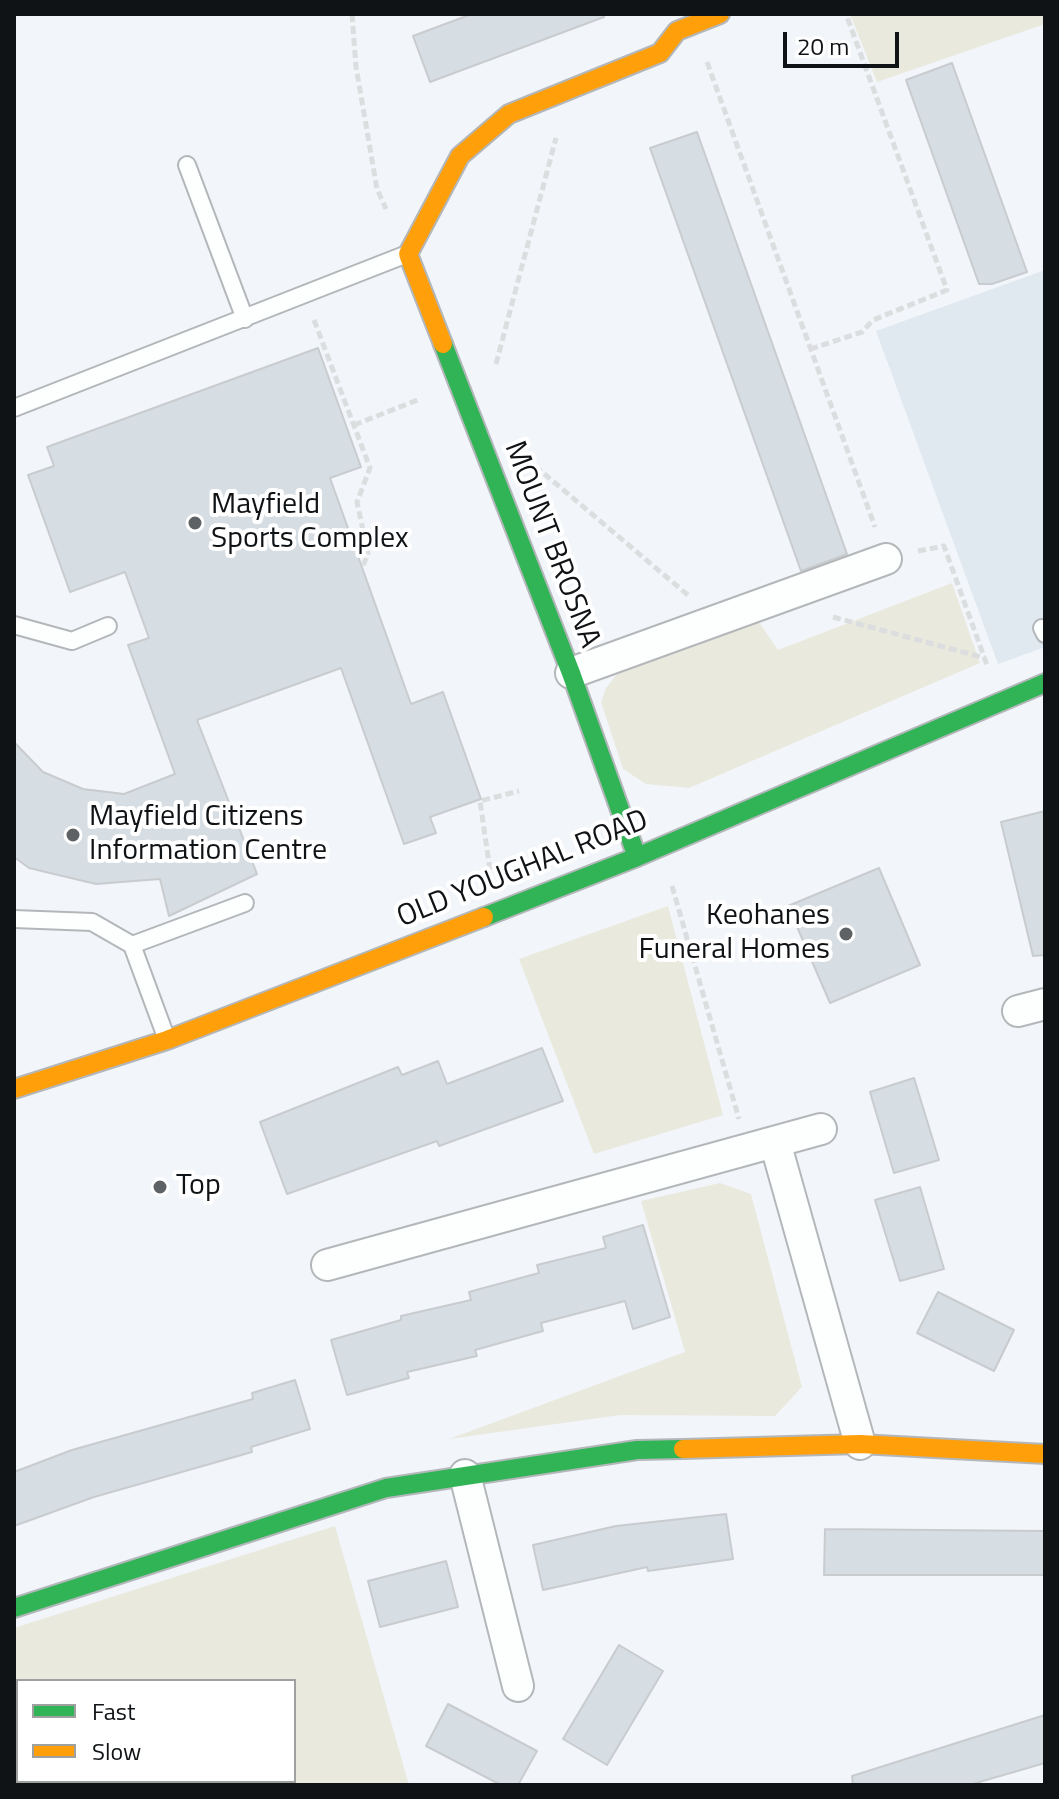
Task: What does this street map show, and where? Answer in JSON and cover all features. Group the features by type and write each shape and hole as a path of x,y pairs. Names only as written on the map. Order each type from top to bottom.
{"street":[{"path":"408,254 460,156 509,114 660,53 677,31 720,14"},
{"name":"MOUNT BROSNA","path":"408,254 571,673 637,857"},
{"path":"571,673 886,559"},
{"name":"OLD YOUGHAL ROAD","path":"14,1089 167,1040 637,857 1045,683"},
{"path":"327,1265 821,1129"},
{"path":"762,1146 860,1444"},
{"path":"14,1608 386,1488 465,1475 637,1450 860,1444 1045,1454"},
{"path":"465,1475 518,1686"}],"lane":[{"path":"187,165 245,319"},
{"path":"14,408 408,254"},
{"path":"14,625 72,641 108,626"},
{"path":"132,945 245,903"},
{"path":"14,919 92,922 132,945 167,1040"}],"path":[{"path":"352,14 356,67 377,189 408,254"},
{"path":"810,349 862,332 873,320 947,290 846,14"},
{"path":"694,25 886,559 944,546 1000,700"},
{"path":"494,375 568,91"},
{"path":"305,296 370,468 357,502 368,554 362,568"},
{"path":"354,425 458,383"},
{"path":"532,464 546,471 717,620"},
{"path":"827,615 985,658"},
{"path":"491,877 480,801 519,791"},
{"path":"661,847 762,1146"}],"shaded area":[{"path":"850,14 1045,14 1045,24 877,82"},
{"path":"1045,270 1045,647 998,664 876,331"},
{"path":"952,583 980,663 689,788 646,784 623,769 601,702 606,688 617,674 759,622 778,650"},
{"path":"668,906 723,1115 594,1154 519,959"},
{"path":"720,1183 751,1194 802,1387 775,1416 620,1415 449,1439 685,1352 641,1201"},
{"path":"335,1526 409,1785 14,1785 14,1628"}],"building":[{"path":"472,14 604,14 604,17 430,82 413,36"},
{"path":"952,63 1027,272 992,284 979,284 906,80"},
{"path":"697,132 847,554 801,571 650,148"},
{"name":"Mayfield Sports Complex","path":"318,348 361,467 330,478 411,704 443,692 481,799 430,817 436,833 404,844 341,668 197,720 257,874 169,916 160,879 96,884 29,868 14,857 14,742 43,772 83,789 124,794 175,774 128,645 149,638 125,572 70,592 28,475 54,466 47,447"},
{"path":"1045,811 1045,955 1033,956 1001,822"},
{"path":"879,868 920,965 830,1003 788,906"},
{"path":"542,1048 563,1101 439,1146 437,1141 287,1194 260,1122 398,1067 402,1075 438,1061 447,1084"},
{"path":"914,1078 939,1160 894,1173 870,1092"},
{"path":"920,1187 944,1269 900,1281 875,1200"},
{"path":"643,1225 670,1317 633,1329 625,1301 541,1323 543,1331 475,1350 477,1356 407,1372 409,1378 347,1395 331,1340 401,1320 401,1316 471,1300 469,1292 539,1273 537,1265 606,1248 603,1237"},
{"path":"938,1292 1014,1330 994,1371 917,1333"},
{"path":"295,1380 310,1429 251,1447 252,1452 94,1497 14,1526 14,1472 72,1450 253,1399 252,1393"},
{"path":"726,1514 733,1559 648,1571 647,1567 543,1590 533,1545 616,1526"},
{"path":"825,1529 1045,1531 1045,1575 824,1575"},
{"path":"446,1561 458,1607 380,1627 368,1581"},
{"path":"619,1645 663,1671 607,1765 563,1739"},
{"path":"448,1704 537,1751 518,1785 501,1785 426,1746"},
{"path":"1045,1715 1045,1763 969,1785 853,1785 852,1776"}],"traffic: fast":[{"path":"443,344 571,673 637,857"},
{"path":"484,917 637,857 1045,683"},
{"path":"14,1608 386,1488 637,1450 683,1449"}],"traffic: slow":[{"path":"443,344 408,254 460,156 509,114 660,53 677,31 720,14"},
{"path":"14,1089 167,1040 484,917"},
{"path":"683,1449 860,1444 1045,1454"}],"place":[{"name":"Mayfield Sports Complex","path":"195,523"},
{"name":"Mayfield Citizens Information Centre","path":"73,835"},
{"name":"Keohanes Funeral Homes","path":"846,934"},
{"name":"Top","path":"160,1187"}]}
